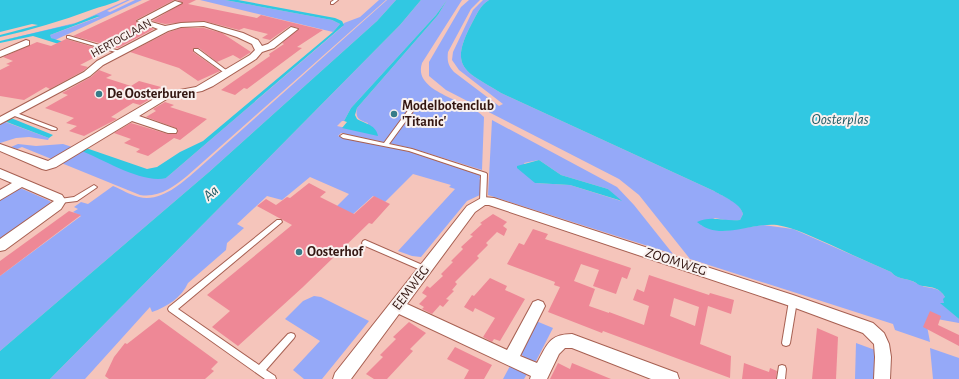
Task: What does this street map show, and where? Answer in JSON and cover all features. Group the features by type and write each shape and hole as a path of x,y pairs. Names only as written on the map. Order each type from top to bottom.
{"street":[{"path":"166,29 141,21 178,3"},
{"name":"HERTOGLAAN","path":"0,121 88,74 100,63 166,29 181,25 204,24 240,34 255,42 259,50"},
{"path":"0,147 46,166 167,95 198,89 210,84 253,57 259,50 271,46 294,29"},
{"path":"0,54 26,43"},
{"path":"131,117 172,131"},
{"path":"0,173 58,198 60,201 57,206 0,246"},
{"path":"0,196 21,182"},
{"name":"EEMWEG","path":"341,379 471,209 483,201"},
{"name":"ZOOMWEG","path":"483,201 497,202 793,301 868,328 878,333 883,345 882,379"},
{"path":"397,306 510,359 540,376 553,349 561,341 572,341 671,379"},
{"path":"510,359 538,306"}],"lane":[{"path":"332,3 336,0"},
{"path":"68,37 120,52"},
{"path":"196,50 228,73"},
{"path":"385,145 411,110"},
{"path":"14,114 54,129"},
{"path":"343,136 410,150 484,174 483,201"},
{"path":"60,201 75,199 94,186"},
{"path":"272,379 172,309 279,222"},
{"path":"365,243 425,269"},
{"path":"786,343 793,301"},
{"path":"260,370 291,336"},
{"path":"781,379 782,369"}],"shaded area":[{"path":"127,0 130,0 107,11 110,12 135,0 142,0 55,40 49,37 50,35 99,17 96,15 81,21"},
{"path":"200,0 225,0 332,20 340,24 333,32"},
{"path":"379,0 386,0 187,176 171,188 160,193 153,195 140,195 22,147 17,149 11,147 18,144 36,146 63,144 166,178 342,27 344,23 360,17"},
{"path":"387,0 396,0 377,21 209,172 0,351 0,276 81,216 73,212 78,209 74,207 81,202 88,204 113,186 136,196 147,198 163,194 179,185"},
{"path":"421,0 447,0 462,0 422,63 421,73 426,82 434,89 477,111 484,117 482,170 411,148 341,133 338,136 410,152 482,176 479,179 482,180 480,195 467,201 421,257 412,256 398,251 455,189 449,187 451,185 413,174 385,202 373,196 352,215 336,207 349,194 310,177 282,200 267,196 237,224 244,228 227,243 226,250 188,283 182,293 173,301 152,312 150,307 85,379 50,379 400,25","holes":["447,0 438,15 357,108 358,118 368,123 364,132 337,126 344,121 351,108 436,15"]},
{"path":"469,0 480,0 471,9 448,52 448,63 454,72 499,106 503,104 459,70 452,60 453,52 473,10 483,0 489,0 483,5 477,14 464,40 461,51 461,60 465,68 479,80 501,93 714,191 739,206 743,214 740,220 730,221 715,218 701,225 723,231 763,225 793,229 891,272 898,277 912,281 919,285 937,289 945,297 944,303 941,303 959,319 959,323 937,319 927,326 930,342 895,330 893,324 690,259 639,195 619,179 446,90 429,76 429,62 461,7"},
{"path":"77,22 49,31 0,41"},
{"path":"0,120 49,138 48,140 29,137 16,138 0,143"},
{"path":"492,120 617,187 634,205 673,254 488,195","holes":["539,160 561,175 608,189 621,201 570,185 535,183 524,163"]},
{"path":"18,187 50,201 51,204 0,241 0,198"},
{"path":"314,296 321,297 369,321 322,379 304,379 293,370 320,341 285,319 303,301"},
{"path":"536,321 553,328 535,363 520,353"},
{"path":"856,343 875,350 875,379 855,379"},
{"path":"930,348 959,358 959,379 933,379"},
{"path":"510,366 527,374 524,379 503,379"}],"water":[{"path":"0,0 120,0 57,22 0,37 0,35 38,25 32,24 0,32"},
{"path":"225,0 238,0 335,18 342,21 344,25 166,178 146,178 112,165 82,151 86,148 147,169 157,167 180,152 203,141 333,32 340,24 332,20"},
{"name":"Aa","path":"396,0 421,0 400,25 50,379 0,379 0,351 209,172 377,21"},
{"path":"447,0 438,15 357,108 355,115 357,119 373,127 378,136 342,128 347,122 344,121 351,108 436,15"},
{"name":"Oosterplas","path":"489,0 959,0 959,319 940,303 944,303 943,299 945,297 938,290 898,277 891,272 797,230 777,225 757,226 725,231 706,228 697,222 708,219 740,220 743,214 735,203 714,191 501,93 479,80 465,68 461,60 461,51 464,40 477,14 483,5"},
{"path":"96,15 100,16 50,35 51,38 64,42 62,45 33,36 0,43 0,41 73,24"},
{"path":"11,118 53,135 49,138 4,121"},
{"path":"539,160 561,175 608,189 622,201 570,185 535,183 517,168 517,166"}],"building":[{"path":"150,0 174,0 136,20 136,22 154,29 118,48 73,36"},
{"path":"177,0 196,0 188,4 257,18 261,15 323,30 297,47 302,48 247,89 244,88 235,95 221,90 270,56 269,54 284,44 282,43 299,28 290,26 270,40 262,38 268,34 244,28 239,30 204,21 165,24 152,21 183,3"},
{"path":"181,28 204,28 222,33 251,52 240,59 233,55 217,62 199,48 193,48 193,52 220,71 198,81 179,68 130,52 169,32"},
{"path":"66,39 107,51 80,65 88,67 83,71 50,89 46,87 24,100 0,96 0,70 10,65 6,64 13,61 3,57 37,42 51,46"},
{"path":"99,70 112,75 106,78 131,86 139,81 161,87 146,96 152,98 140,105 133,103 111,117 117,119 84,136 69,131 77,126 66,123 74,118 45,108 68,95 62,93 91,77"},
{"path":"165,102 174,105 170,107 207,119 180,140 174,138 148,156 136,152 140,149 124,143 131,139 114,133 131,123 168,134 177,134 178,130 176,128 146,117 156,111 153,109"},
{"name":"Oosterhof","path":"309,183 326,192 320,197 354,214 374,196 390,204 372,224 369,223 303,287 238,346 212,327 230,311 207,295 292,225 257,206 266,199 276,205 287,197 290,198"},
{"path":"69,211 81,215 0,276 0,261"},
{"path":"493,214 507,222 503,226 507,229 504,236 497,232 486,243 488,245 477,256 479,258 455,282 457,284 452,290 454,291 446,299 449,300 443,307 440,305 432,314 422,309 424,307 419,304 427,296 422,293 427,286 430,288 443,276 441,274 463,249 461,247 473,236 470,235 482,224 480,223"},
{"path":"533,229 548,234 545,239 631,268 627,279 622,277 616,294 593,286 599,270 581,264 574,281 595,289 589,306 644,325 649,306 633,300 637,289 644,292 649,275 709,295 710,293 734,300 731,314 708,306 700,344 731,356 730,378 603,331 602,333 548,312 560,287 554,285 555,282 507,264 519,243 524,245","holes":["674,298 699,307 695,326 670,316"]},
{"path":"490,278 507,286 505,290 525,299 500,341 494,339 492,342 483,337 495,318 475,308 473,312 464,307 472,295 474,296"},
{"path":"930,311 941,316 938,325 959,335 959,346 923,327"},
{"path":"159,319 218,362 211,369 214,371 205,379 109,379 105,376 114,357 125,343 127,344"},
{"path":"409,322 426,333 410,349 413,351 387,379 374,379 366,374 383,357 380,355 396,339 393,337"},
{"path":"817,328 838,337 836,379 812,379"},
{"path":"455,347 492,365 484,379 464,379 469,370 447,359"},
{"path":"558,363 570,369 572,363 611,379 550,379"},
{"path":"744,363 769,372 770,368 777,371 776,379 742,379"}],"place":[{"name":"De Oosterburen","path":"99,94"},
{"name":"Modelbotenclub 'Titanic'","path":"394,114"},
{"name":"Oosterhof","path":"299,252"}]}
